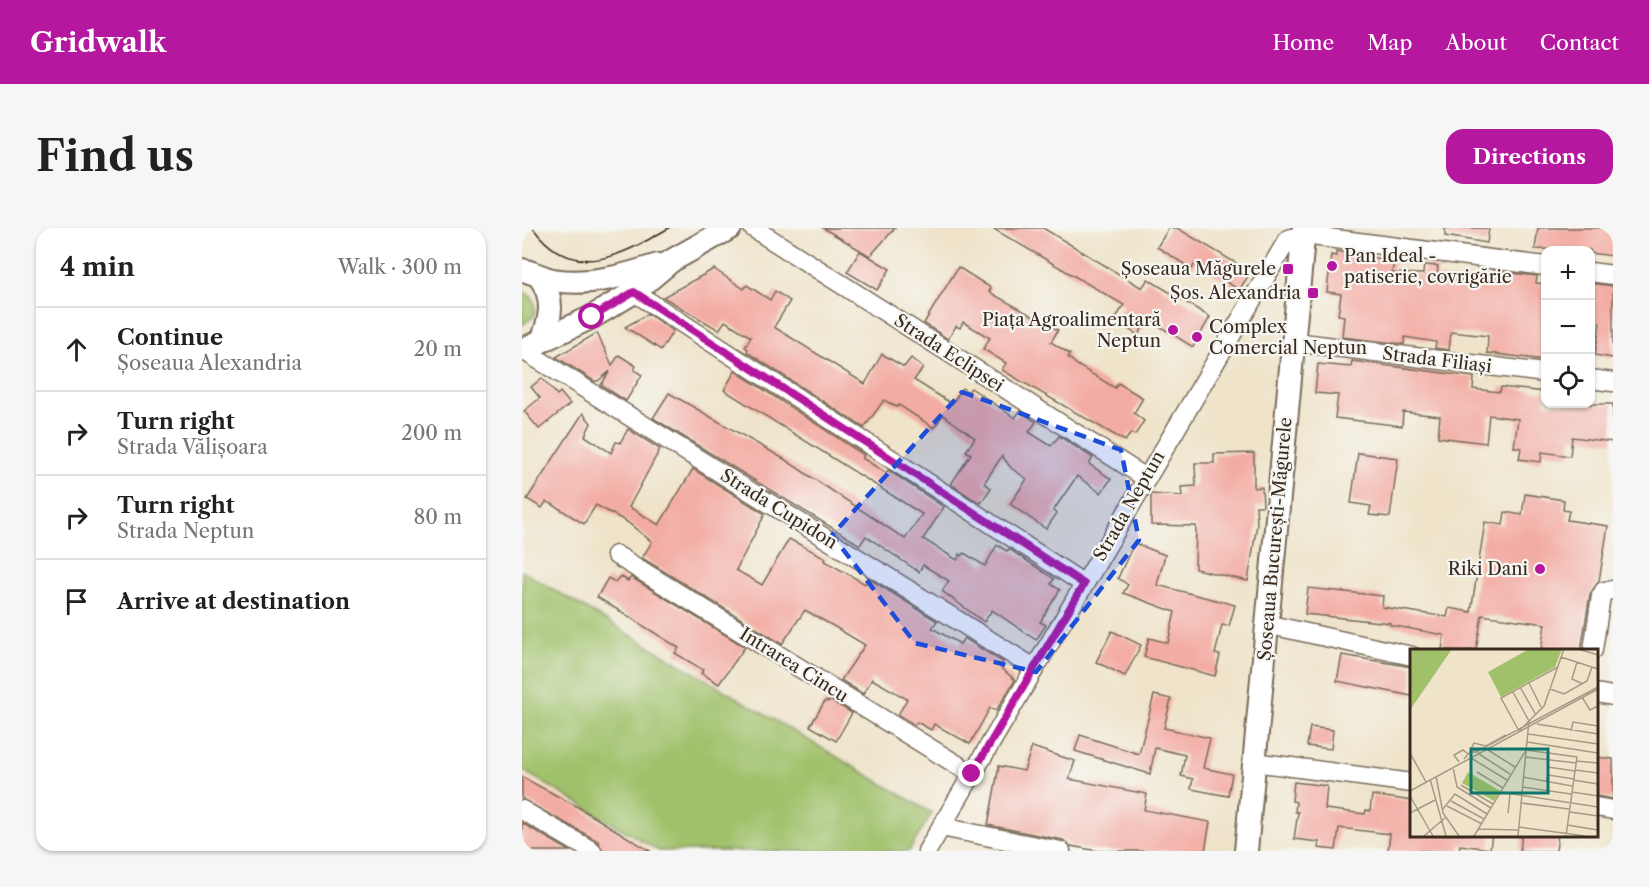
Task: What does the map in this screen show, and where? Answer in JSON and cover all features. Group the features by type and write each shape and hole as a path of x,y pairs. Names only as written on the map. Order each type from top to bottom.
{"main road":[{"path":"529,347 592,317 634,292 671,261 730,228"},
{"name":"Șoseaua București-Măgurele","path":"1246,851 1304,231"},
{"path":"531,274 575,282 606,280 671,261"},
{"path":"529,347 549,323 551,302 547,287 531,274"}],"street":[{"name":"Strada Eclipsei","path":"753,228 1146,478"},
{"name":"Strada Neptun","path":"927,851 1282,245 1288,239 1304,231"},
{"path":"1304,231 1541,265"},
{"path":"1595,273 1613,275"},
{"path":"634,292 1084,584"},
{"name":"Strada Filiași","path":"1294,342 1541,373"},
{"name":"Strada Cupidon","path":"529,347 1034,668"},
{"path":"1595,380 1613,382"},
{"name":"Intrarea Cincu","path":"616,555 972,774"},
{"path":"1593,649 1601,596 1604,591 1613,590"},
{"path":"1266,624 1410,656"},
{"path":"1598,693 1613,696"},
{"path":"1254,762 1410,783"},
{"path":"1598,807 1613,810"},
{"path":"522,810 592,851"},
{"path":"941,827 1061,851"}],"highlighted area":[{"path":"962,392 1121,450 1139,540 1036,672 915,643 832,535"}],"green space":[{"path":"522,291 532,299 535,309 533,317 522,325"},
{"path":"522,571 932,813 909,851 659,851 522,770"}],"building":[{"path":"823,228 895,228 870,256"},
{"path":"992,228 1043,228 1142,288 1148,279 1210,317 1193,347 1148,319 1138,335 1114,321 1124,305"},
{"path":"1169,228 1177,228 1251,272 1239,290 1196,262 1192,269 1157,247"},
{"path":"1445,228 1489,228 1487,243 1445,236"},
{"path":"1538,228 1613,228 1613,256 1595,254 1595,246 1541,246 1541,249 1535,249"},
{"path":"860,251 890,269 877,290 847,272"},
{"path":"1336,251 1394,261 1392,273 1423,274 1424,265 1438,266 1437,277 1486,282 1492,280 1493,271 1537,276 1536,283 1541,284 1541,360 1487,353 1488,336 1451,332 1449,350 1435,348 1436,342 1405,337 1404,344 1342,337 1344,316 1338,315 1341,294 1327,292 1331,255 1336,256"},
{"path":"958,267 991,288 989,292 1058,330 1051,342 1070,354 1068,357 1077,365 1115,388 1118,383 1143,398 1134,413 1144,421 1135,435 1131,433 1125,441 1002,370 1006,363 983,349 990,338 963,322 960,328 956,326 948,339 924,323"},
{"path":"714,269 744,289 747,285 770,300 775,291 790,301 774,327 865,384 882,354 904,367 911,358 923,368 914,380 952,404 962,388 968,392 971,388 1015,418 1020,411 1036,422 1029,432 1051,446 1059,436 1093,458 1089,464 1111,479 1101,493 1077,476 1053,511 1057,513 1046,529 1010,504 1027,479 1011,468 1002,456 984,483 991,488 981,503 973,499 951,484 971,454 966,451 975,438 943,415 934,428 899,405 897,407 884,400 864,428 747,352 748,349 745,347 751,337 725,321 719,330 663,297"},
{"path":"1595,284 1613,286 1613,358 1595,355 1600,323 1595,322"},
{"path":"648,314 673,331 661,350 625,327"},
{"path":"597,333 612,365 619,355 636,366 634,370 642,375 626,401 601,385 610,371 598,381 594,381 556,357"},
{"path":"1352,361 1474,377 1473,389 1500,392 1501,387 1541,392 1541,408 1595,408 1595,404 1613,404 1613,442 1572,437 1570,456 1542,452 1541,462 1519,459 1521,448 1514,447 1518,419 1489,415 1486,443 1438,437 1440,416 1403,412 1402,426 1335,418 1338,395 1315,393 1318,364 1351,367"},
{"path":"735,371 864,455 862,458 886,473 888,470 944,507 923,539 957,560 960,554 962,556 964,553 985,566 997,545 1007,551 1009,549 1054,579 1051,584 1060,590 1040,622 1046,625 1036,640 992,610 984,622 942,591 949,581 923,565 919,572 866,536 860,545 653,418 669,393 784,459 905,539 922,514 724,390"},
{"path":"542,378 557,395 560,392 570,404 539,429 524,411 540,398 531,387"},
{"path":"583,413 591,423 585,436 611,453 616,442 620,443 628,429 660,449 629,507 659,525 693,469 765,514 736,570 762,585 789,539 826,558 825,561 865,584 868,578 937,621 932,628 960,644 964,638 1003,662 1000,667 1015,680 996,711 990,708 970,744 934,724 931,730 917,722 915,725 898,715 907,699 872,679 863,694 841,680 865,645 835,627 805,610 782,644 642,558 652,542 627,522 596,505 584,524 552,504 546,502 542,508 527,499"},
{"path":"1254,453 1254,488 1262,487 1263,506 1256,506 1257,524 1248,581 1195,569 1196,526 1151,525 1151,494 1182,496 1181,487 1196,486 1195,463 1214,463 1214,454"},
{"path":"1358,453 1398,458 1390,517 1369,515 1371,506 1351,503"},
{"name":"Riki Dani","path":"1525,494 1564,500 1563,510 1569,511 1567,520 1608,526 1599,581 1590,594 1581,649 1541,649 1545,624 1482,615 1476,649 1442,649 1444,635 1390,625 1390,623 1305,614 1308,588 1383,596 1382,607 1447,617 1449,608 1471,612 1485,522 1503,525 1505,512 1522,515"},
{"path":"1134,543 1165,555 1157,585 1235,605 1229,626 1222,625 1215,654 1220,655 1215,676 1144,657 1149,638 1168,643 1175,612 1123,593 1128,585 1118,578"},
{"path":"620,576 628,581 631,577 745,647 719,684 701,673 703,670 675,653 679,648 597,597 608,578 615,582"},
{"path":"1112,631 1141,645 1125,676 1096,662"},
{"path":"1342,655 1410,667 1410,696 1337,681"},
{"path":"1154,695 1171,699 1164,728 1210,738 1203,768 1232,774 1228,796 1191,789 1193,779 1181,776 1185,755 1155,748 1150,774 1075,751 1080,735 1139,754"},
{"path":"830,700 852,713 836,741 810,726 825,701"},
{"path":"1310,727 1333,730 1331,749 1307,746"},
{"path":"1032,747 1075,761 1069,779 1147,794 1144,810 1210,822 1205,851 1098,851 1071,846 1063,840 988,825 999,766 1024,771"},
{"path":"1598,757 1613,759 1613,799 1598,796"},
{"path":"522,777 578,807 650,851 603,851 598,841 522,799"},
{"path":"1294,782 1327,786 1325,809 1365,814 1366,810 1370,811 1372,795 1410,801 1410,836 1492,836 1490,849 1460,845 1459,851 1388,851 1390,834 1339,828 1336,850 1318,848 1319,842 1294,839 1298,812 1295,812 1296,802 1292,801"},
{"path":"522,823 570,851 522,851"},
{"path":"1522,836 1558,836 1556,851 1520,851"}],"tram line":[{"path":"533,228 548,245 564,255 581,260 615,255 669,228"}],"place":[{"name":"Pan Ideal - patiserie, covrigărie","path":"1332,266"},
{"name":"Șoseaua Măgurele","path":"1288,269"},
{"name":"Șos. Alexandria","path":"1313,293"},
{"name":"Piața Agroalimentară Neptun","path":"1173,330"},
{"name":"Complex Comercial Neptun","path":"1197,337"},
{"name":"Riki Dani","path":"1540,569"}],"route":[{"path":"592,317 634,292 1084,584 972,774"}]}
